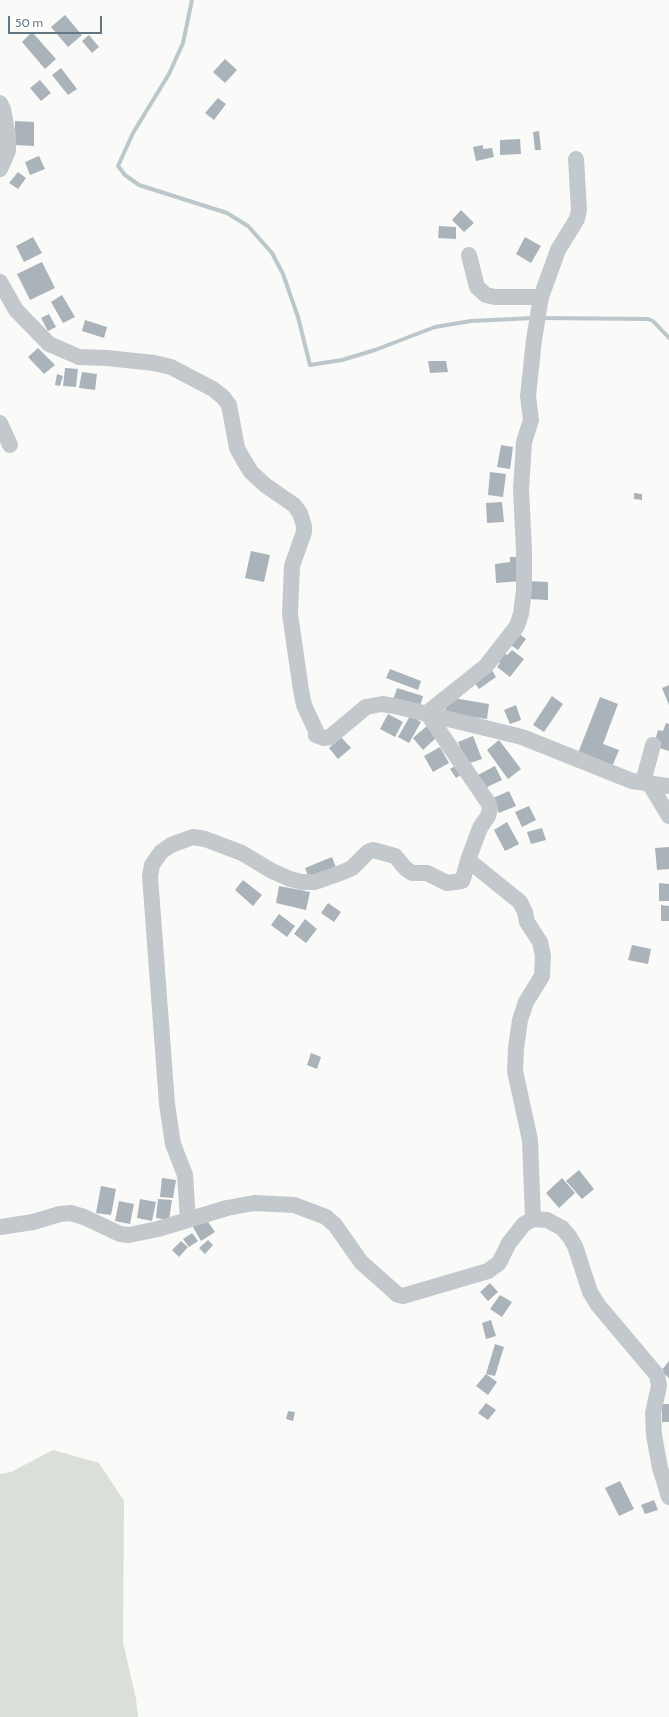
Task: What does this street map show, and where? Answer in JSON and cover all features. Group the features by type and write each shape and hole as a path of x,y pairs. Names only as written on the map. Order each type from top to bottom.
{"street":[{"path":"0,103 3,109 8,136 8,151 0,169"},
{"path":"427,713 486,666 518,626 524,590 521,489 524,442 531,420 528,396 541,297 558,250 577,219 579,210 576,159"},
{"path":"469,255 476,286 486,295 495,297 541,297"},
{"path":"0,282 16,310 49,344 62,351 78,357 107,358 154,363 171,367 213,389 223,397 229,405 237,448 243,459 252,472 265,485 294,505 300,513 304,526 304,532 292,566 290,614 296,663 304,705 312,719 316,735 324,738 330,737 366,707 382,704 427,713 522,737 626,779 669,786"},
{"path":"0,423 10,445"},
{"path":"188,1220 185,1175 174,1144 166,1104 150,876 152,865 161,852 182,840 192,837 205,839 242,853 290,880 302,882 315,882 352,868 372,850 395,856 404,868 412,873 427,873 447,883 462,881 480,828 488,816 489,804 427,713"},
{"path":"653,745 646,783 669,816"},
{"path":"468,860 520,902 525,912 527,922 540,942 543,956 542,976 526,1002 520,1020 516,1048 515,1071 530,1140 532,1219"},
{"path":"0,1227 33,1222 60,1214 71,1214 84,1217 120,1234 141,1234 227,1208 254,1203 282,1203 326,1216 335,1224 361,1262 398,1295 403,1296 488,1271 499,1263 508,1243 520,1228 532,1219 553,1222 562,1228 575,1246 590,1292 598,1305 657,1375 659,1386 653,1413 654,1435 660,1468 669,1498"}],"shaded area":[{"path":"53,1450 99,1463 124,1501 123,1642 136,1699 138,1717 0,1717 0,1474 11,1472"}],"building":[{"path":"65,15 82,35 68,47 51,27"},
{"path":"32,32 56,59 45,69 22,42"},
{"path":"89,35 99,47 92,53 82,41"},
{"path":"225,59 237,70 225,83 213,72"},
{"path":"61,68 77,89 68,95 52,75"},
{"path":"40,80 51,93 41,101 30,88"},
{"path":"218,98 226,104 214,120 205,113"},
{"path":"15,121 34,122 34,146 15,145"},
{"path":"539,131 541,150 535,150 533,132"},
{"path":"520,139 521,154 500,155 500,140"},
{"path":"483,145 483,149 492,148 494,157 476,161 473,147"},
{"path":"39,156 45,169 30,175 25,162"},
{"path":"18,172 26,178 18,189 9,183"},
{"path":"461,210 474,223 464,232 452,220"},
{"path":"439,226 456,227 456,239 438,238"},
{"path":"33,237 42,253 24,262 16,246"},
{"path":"525,237 541,246 531,263 516,254"},
{"path":"42,262 55,288 30,300 17,274"},
{"path":"62,295 75,317 63,323 51,302"},
{"path":"49,314 56,327 48,331 41,318"},
{"path":"85,320 107,327 104,338 82,331"},
{"path":"38,348 55,365 44,374 28,357"},
{"path":"428,361 446,361 448,372 430,373"},
{"path":"65,368 78,369 76,387 63,386"},
{"path":"82,372 97,374 95,390 79,388"},
{"path":"57,374 63,376 60,386 55,385"},
{"path":"501,445 513,447 510,469 497,467"},
{"path":"490,472 506,474 503,497 488,495"},
{"path":"634,493 642,494 642,500 634,499"},
{"path":"502,502 504,522 487,523 486,503"},
{"path":"251,551 270,555 264,582 245,578"},
{"path":"510,557 519,557 521,581 496,583 495,564 510,562"},
{"path":"528,581 548,582 548,600 528,599"},
{"path":"517,632 526,639 518,650 508,643"},
{"path":"512,650 524,659 510,677 497,667 500,663 497,660 503,652 507,655"},
{"path":"490,667 496,677 479,689 472,679"},
{"path":"390,669 421,681 418,690 386,678"},
{"path":"669,685 669,705 662,688"},
{"path":"397,688 423,696 419,709 393,700"},
{"path":"552,696 563,704 544,732 533,725"},
{"path":"447,697 489,704 487,719 445,713"},
{"path":"600,697 618,704 603,744 619,750 612,767 578,753"},
{"path":"516,705 521,720 510,724 504,710"},
{"path":"388,714 403,722 395,737 380,729"},
{"path":"410,716 421,722 409,743 398,737"},
{"path":"666,723 669,724 669,751 659,748 661,742 655,741 658,730 663,731"},
{"path":"428,725 438,736 423,750 413,738"},
{"path":"473,736 482,759 467,764 458,742"},
{"path":"341,737 351,748 338,759 329,748"},
{"path":"499,740 521,769 508,779 487,750"},
{"path":"440,747 449,763 433,772 424,756"},
{"path":"458,764 464,773 456,778 450,769"},
{"path":"495,766 502,780 483,789 476,776"},
{"path":"509,791 516,806 499,813 493,798"},
{"path":"529,806 536,820 522,827 515,812"},
{"path":"507,822 519,844 505,851 494,830"},
{"path":"542,828 546,840 531,844 527,832"},
{"path":"669,847 669,869 657,870 655,848"},
{"path":"332,857 336,868 309,878 305,868"},
{"path":"243,880 262,895 253,906 235,890"},
{"path":"659,883 669,884 669,901 659,901"},
{"path":"279,886 310,892 306,910 276,903"},
{"path":"328,903 341,912 334,922 321,913"},
{"path":"661,905 669,906 669,921 661,921"},
{"path":"279,914 295,926 287,937 271,925"},
{"path":"305,919 317,929 306,943 294,934"},
{"path":"632,945 651,949 648,964 628,960"},
{"path":"311,1053 321,1057 317,1069 307,1065"},
{"path":"579,1170 594,1189 582,1199 566,1181"},
{"path":"162,1178 176,1180 173,1198 160,1197"},
{"path":"562,1178 575,1193 559,1208 546,1193"},
{"path":"101,1186 116,1189 111,1215 96,1213"},
{"path":"140,1199 156,1202 152,1221 137,1218"},
{"path":"158,1199 172,1200 169,1220 156,1218"},
{"path":"119,1201 134,1204 130,1224 115,1221"},
{"path":"206,1219 215,1232 201,1241 193,1227"},
{"path":"192,1233 198,1241 189,1247 183,1239"},
{"path":"208,1240 213,1245 205,1254 199,1248"},
{"path":"181,1241 188,1247 179,1257 172,1250"},
{"path":"490,1283 498,1292 488,1301 480,1292"},
{"path":"500,1295 512,1302 502,1317 490,1309"},
{"path":"491,1320 496,1336 486,1339 482,1323"},
{"path":"495,1344 504,1347 495,1376 486,1374"},
{"path":"669,1361 669,1378 661,1371"},
{"path":"486,1374 497,1382 488,1395 476,1386"},
{"path":"486,1403 496,1410 488,1420 478,1413"},
{"path":"662,1404 669,1404 669,1422 662,1422"},
{"path":"288,1411 295,1412 293,1421 286,1419"},
{"path":"620,1481 634,1509 619,1516 605,1488"},
{"path":"654,1500 658,1510 645,1514 641,1505"}],"waterway":[{"path":"192,0 183,43 169,74 133,133 118,166 125,175 139,185 227,213 248,226 272,253 283,274 298,317 310,365 342,360 375,350 435,327 471,321 534,318"},
{"path":"541,318 648,319 653,321 669,338"}]}
